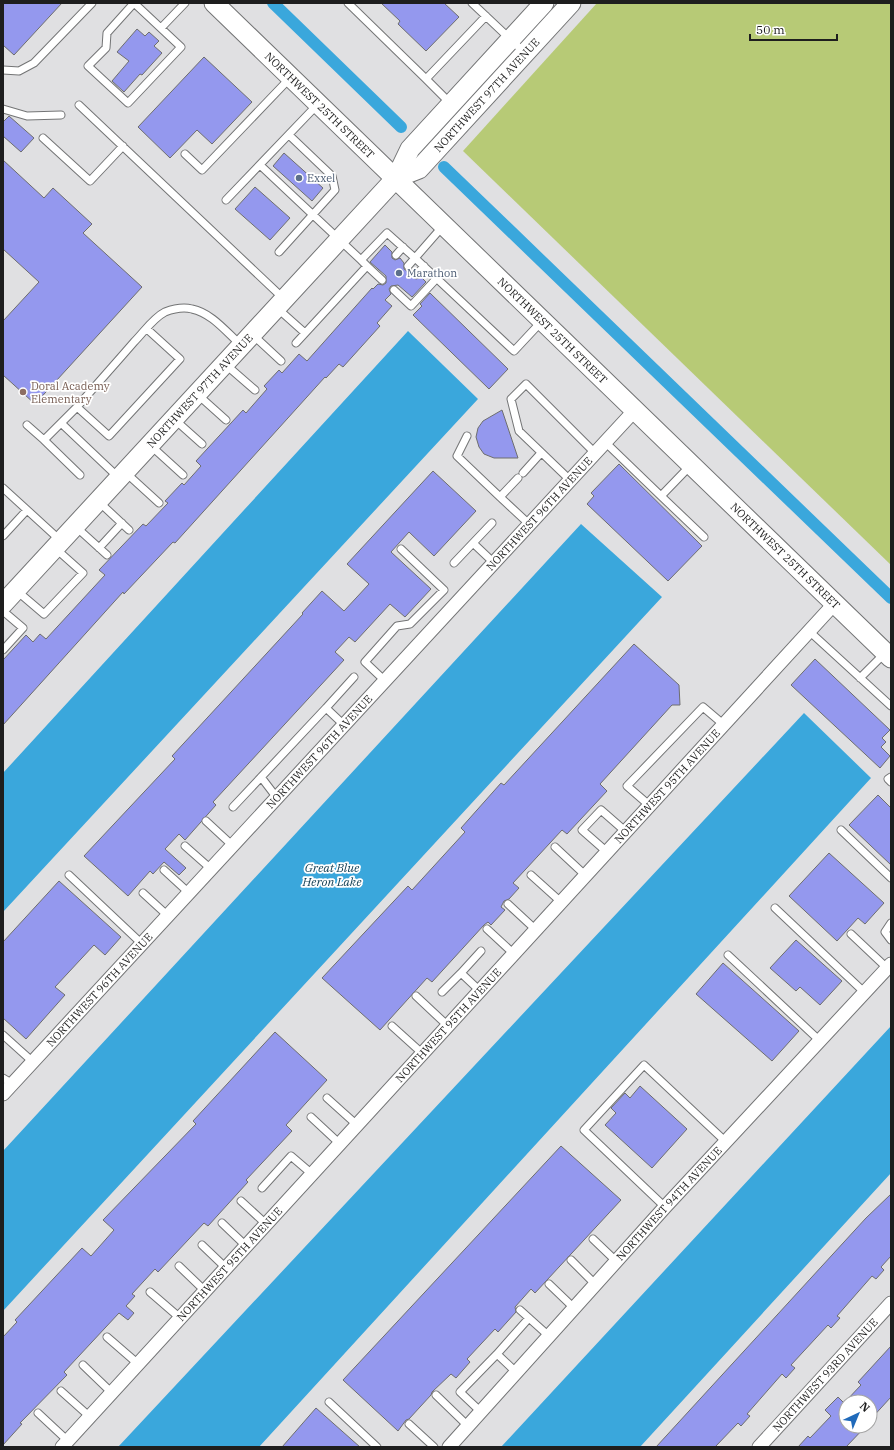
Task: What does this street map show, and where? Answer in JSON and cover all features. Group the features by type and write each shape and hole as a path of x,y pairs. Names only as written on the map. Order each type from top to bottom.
{"street":[{"name":"NORTHWEST 25TH STREET","path":"214,3 888,655"},
{"name":"NORTHWEST 97TH AVENUE","path":"3,604 396,178 410,149 510,39 549,8"},
{"name":"NORTHWEST 97TH AVENUE","path":"396,178 419,168 525,53 549,8"},
{"name":"NORTHWEST 96TH AVENUE","path":"3,1094 8,1081 33,1062 141,943 233,846 492,562 635,410"},
{"name":"NORTHWEST 95TH AVENUE","path":"65,1444 137,1363 423,1054 625,831 835,603"},
{"name":"NORTHWEST 94TH AVENUE","path":"449,1447 550,1337 665,1207 889,966"},
{"name":"NORTHWEST 93RD AVENUE","path":"759,1447 891,1303"}],"lane":[{"path":"3,70 18,71 34,63 92,3"},
{"path":"134,3 161,28 181,47 128,103 88,66 106,48 106,33 134,3"},
{"path":"161,28 185,3"},
{"path":"348,3 451,104"},
{"path":"472,3 525,53"},
{"path":"426,79 486,16"},
{"path":"185,154 202,170 291,77"},
{"path":"226,200 319,104"},
{"path":"79,105 123,146 280,303 305,333"},
{"path":"3,109 27,116 61,115"},
{"path":"279,252 335,190 332,176 289,134"},
{"path":"43,138 90,181 123,146"},
{"path":"260,165 367,266 380,275"},
{"path":"408,266 444,225"},
{"path":"361,260 387,233 514,351 542,321"},
{"path":"396,255 403,247"},
{"path":"296,344 367,266"},
{"path":"417,274 424,266"},
{"path":"399,292 411,306 437,278"},
{"path":"44,440 77,407 147,328 165,312 178,308 192,309 205,314 281,361"},
{"path":"77,407 109,436 180,359 147,328"},
{"path":"224,364 255,390"},
{"path":"570,480 519,432 511,399 526,384 595,452"},
{"path":"196,394 226,420"},
{"path":"174,419 202,444"},
{"path":"61,423 122,475 159,502"},
{"path":"27,424 80,475"},
{"path":"467,436 457,456 529,524"},
{"path":"605,442 704,537"},
{"path":"150,445 183,475"},
{"path":"500,498 541,453"},
{"path":"662,496 692,464"},
{"path":"3,488 27,510 83,573 44,614 16,590"},
{"path":"98,501 129,530"},
{"path":"3,536 27,510"},
{"path":"99,548 122,523"},
{"path":"454,563 492,523"},
{"path":"75,526 107,555"},
{"path":"473,543 492,562"},
{"path":"384,680 365,662 397,626 410,624 444,590 401,550"},
{"path":"3,611 23,628 3,650"},
{"path":"809,631 891,706"},
{"path":"860,678 888,655"},
{"path":"233,807 354,677"},
{"path":"649,806 627,786 703,707 723,724"},
{"path":"326,708 344,725"},
{"path":"891,776 888,779 891,782"},
{"path":"261,777 277,798"},
{"path":"606,852 582,830 601,810 625,831"},
{"path":"206,821 233,846"},
{"path":"841,830 891,878"},
{"path":"185,846 211,869"},
{"path":"555,847 586,875"},
{"path":"164,870 189,893"},
{"path":"69,875 141,943"},
{"path":"531,875 561,902"},
{"path":"143,893 167,915"},
{"path":"508,904 536,930"},
{"path":"775,908 864,992"},
{"path":"891,923 885,932 891,940"},
{"path":"487,929 514,954"},
{"path":"851,934 889,966"},
{"path":"442,992 481,951"},
{"path":"728,955 820,1041"},
{"path":"460,973 480,991"},
{"path":"416,996 448,1026"},
{"path":"392,1026 423,1054"},
{"path":"3,1034 33,1062"},
{"path":"665,1207 584,1130 644,1065 726,1142"},
{"path":"327,1098 357,1125"},
{"path":"311,1117 340,1144"},
{"path":"262,1188 291,1156 312,1174"},
{"path":"241,1201 266,1224"},
{"path":"222,1223 246,1246"},
{"path":"593,1238 617,1262"},
{"path":"202,1245 226,1268"},
{"path":"571,1260 596,1285"},
{"path":"179,1266 205,1291"},
{"path":"549,1284 575,1309"},
{"path":"150,1292 180,1318"},
{"path":"520,1310 550,1337"},
{"path":"481,1412 460,1392 529,1318"},
{"path":"107,1337 137,1363"},
{"path":"497,1354 517,1373"},
{"path":"83,1365 112,1392"},
{"path":"61,1391 90,1416"},
{"path":"436,1395 468,1426"},
{"path":"329,1402 377,1447"},
{"path":"38,1413 65,1444"},
{"path":"409,1424 434,1447"}],"green space":[{"path":"597,3 891,3 891,565 463,151"}],"water":[{"path":"408,331 478,399 3,912 3,773"},
{"name":"Great Blue Heron Lake","path":"581,524 662,597 3,1311 3,1151"},
{"path":"804,713 871,778 259,1447 118,1447"},
{"path":"891,1026 891,1173 640,1447 501,1447"}],"building":[{"path":"3,3 62,3 14,55 3,45"},
{"path":"381,3 444,3 459,17 426,51 398,24 400,21"},
{"path":"137,29 145,36 149,32 159,41 154,46 162,53 124,92 112,81 129,61 117,52"},
{"path":"204,57 252,102 212,144 197,130 170,158 138,127"},
{"path":"9,116 34,138 21,152 3,136 3,122"},
{"path":"284,153 323,188 312,201 273,166"},
{"path":"3,160 44,198 53,188 92,224 83,233 142,287 35,404 3,375 3,321 39,282 3,249"},
{"path":"255,187 290,218 270,240 235,209"},
{"path":"385,245 392,252 392,258 395,260 400,258 404,263 404,269 407,271 412,269 413,277 416,279 421,277 426,282 412,297 398,285 391,286 389,289 391,294 385,300 392,306 377,323 380,326 343,367 339,364 326,378 325,377 175,543 173,542 124,594 123,592 3,725 3,660 26,635 33,642 40,634 46,639 105,575 99,570 143,524 146,526 168,503 165,501 182,483 184,485 201,466 196,461 243,410 246,413 267,389 264,386 279,370 282,373 299,354 307,361 372,288 373,289 378,284 383,285 386,283 386,276 370,262"},
{"path":"430,293 508,369 489,389 413,315 422,306 420,304"},
{"path":"502,410 518,458 494,458 484,454 479,447 476,437 478,428 483,421"},
{"path":"619,464 702,546 668,581 587,504 594,496 591,493"},
{"path":"433,471 476,511 434,556 409,532 391,552 431,589 405,617 390,604 355,642 349,637 335,652 344,660 213,802 216,805 185,840 179,834 165,849 186,868 179,875 164,862 153,874 150,871 128,896 84,856 175,759 172,756 303,614 302,613 322,591 344,611 369,584 347,564"},
{"path":"634,644 679,685 680,705 672,705 600,784 607,791 567,834 562,830 513,883 519,888 509,899 504,901 501,907 505,910 491,925 488,922 484,925 432,982 427,978 380,1030 322,978 408,886 412,890 465,832 461,828 501,783 504,785"},
{"path":"815,659 890,730 882,738 886,742 881,747 890,756 880,768 791,685"},
{"path":"878,795 891,808 891,865 849,825"},
{"path":"829,853 884,903 865,924 858,918 837,941 789,896"},
{"path":"59,881 121,937 105,955 94,945 55,987 65,995 26,1039 3,1018 3,942"},
{"path":"796,940 842,981 820,1005 800,987 796,991 770,968"},
{"path":"723,963 799,1031 772,1061 696,994"},
{"path":"275,1032 327,1080 286,1125 292,1131 246,1180 248,1182 208,1226 204,1223 158,1272 155,1269 132,1294 135,1296 126,1306 134,1313 128,1320 119,1313 64,1372 67,1375 20,1423 22,1424 3,1445 3,1337 17,1322 15,1320 82,1248 91,1256 114,1230 103,1220 196,1124 193,1121"},
{"path":"640,1086 687,1129 652,1168 605,1125 616,1113 611,1108 625,1093 630,1098"},
{"path":"561,1146 621,1200 535,1293 531,1289 515,1307 516,1312 498,1332 495,1329 467,1359 470,1362 456,1378 451,1374 432,1392 431,1395 409,1419 406,1420 398,1431 343,1380"},
{"path":"891,1194 891,1256 881,1267 884,1270 876,1279 872,1276 837,1316 840,1318 831,1328 828,1325 791,1365 795,1368 786,1378 782,1374 747,1414 750,1416 741,1426 738,1423 715,1447 656,1447 866,1218"},
{"path":"891,1346 891,1397 878,1411 878,1394 853,1394 861,1385 858,1382"},
{"path":"838,1397 838,1434 858,1434 846,1447 798,1447 808,1436 810,1438 831,1416 825,1410"},
{"path":"316,1408 360,1447 282,1447"}],"waterway":[{"path":"273,3 401,127"},
{"path":"444,167 891,598"}],"place":[{"name":"Exxel","path":"299,178"},
{"name":"Marathon","path":"399,273"},
{"name":"Doral Academy Elementary","path":"23,392"}]}
